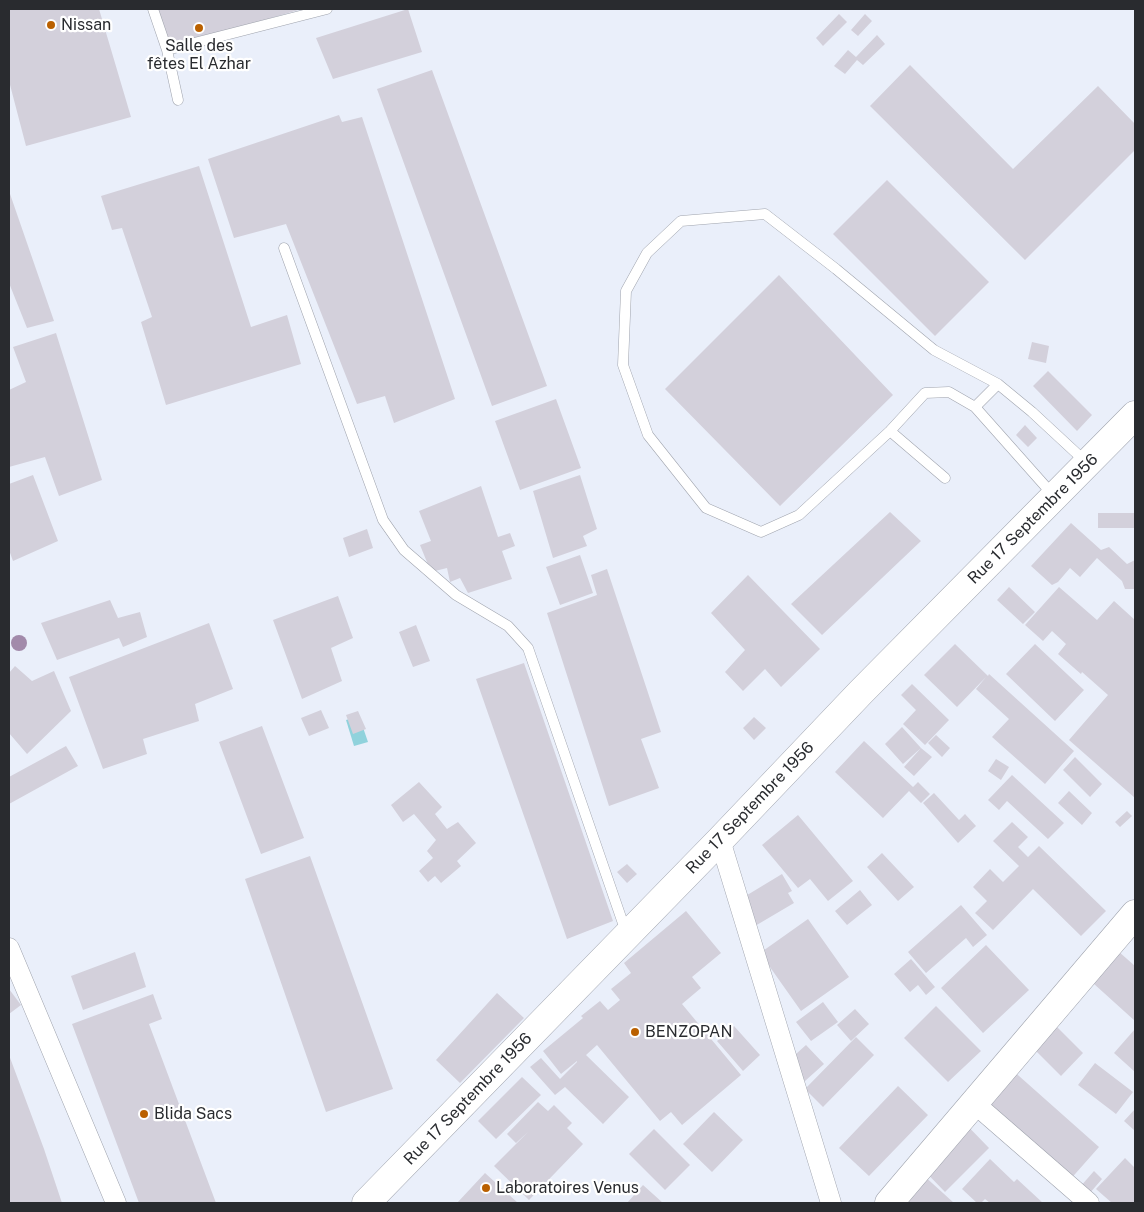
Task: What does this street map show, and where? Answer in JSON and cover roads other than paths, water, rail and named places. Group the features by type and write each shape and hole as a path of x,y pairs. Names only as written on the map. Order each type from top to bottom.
{"main road":[{"name":"Rue 17 Septembre 1956","path":"366,1203 862,692 1135,415"},
{"path":"890,1203 974,1103 1133,921"}],"street":[{"path":"720,840 831,1203"},
{"path":"9,948 116,1203"},
{"path":"974,1103 1090,1203"}],"lane":[{"path":"153,9 167,50 178,100"},
{"path":"167,50 327,9"},
{"path":"1055,496 975,407 948,392 925,393 890,431 799,515 760,532 706,508 648,435 624,364 626,292 647,253 681,221 765,214 934,350 998,384 1088,463"},
{"path":"284,248 383,520 404,550 456,595 508,626 528,648 627,936"},
{"path":"975,407 998,384"},
{"path":"890,431 945,478"}],"water":[{"path":"359,716 368,742 354,746 346,720"}],"place":[{"name":"Nissan","path":"51,25"},
{"name":"Salle des fêtes El Azhar","path":"199,28"},
{"name":"BENZOPAN","path":"635,1032"},
{"name":"Blida Sacs","path":"144,1114"},
{"name":"Laboratoires Venus","path":"486,1188"}]}
